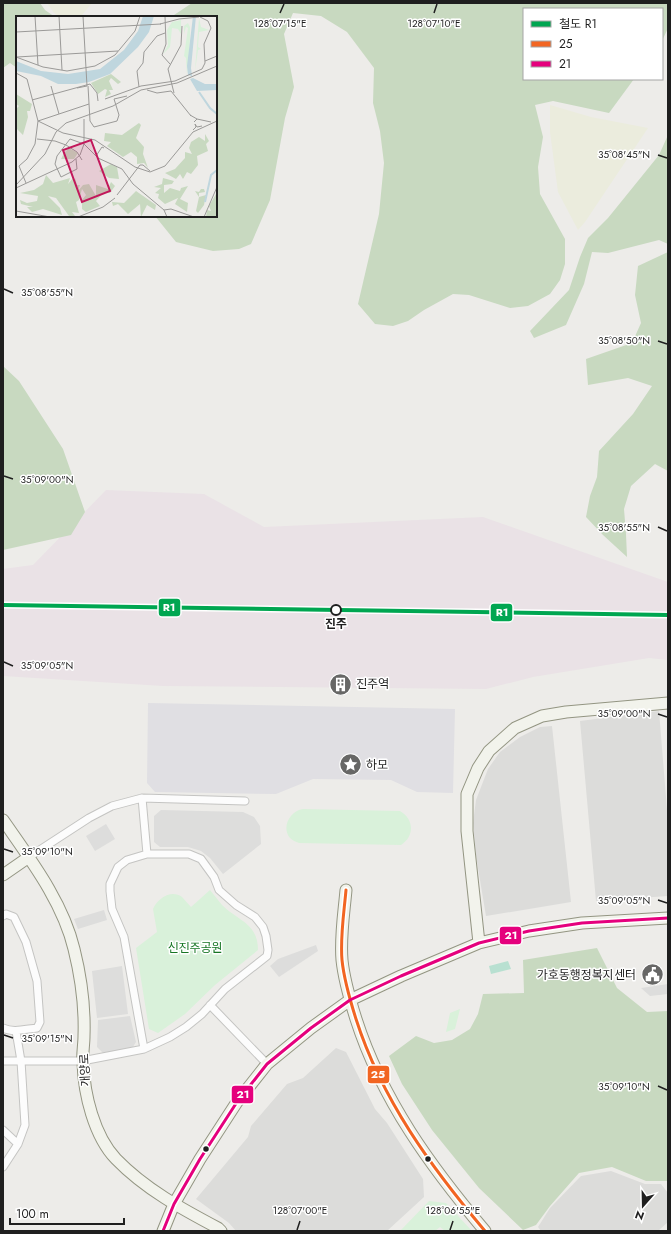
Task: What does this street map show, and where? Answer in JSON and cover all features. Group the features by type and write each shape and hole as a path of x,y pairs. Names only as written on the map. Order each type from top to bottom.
{"street":[{"path":"479,943 467,831 467,794 478,768 490,751 515,728 542,716 566,712 668,703"},
{"path":"142,798 147,854"},
{"path":"3,875 89,818 112,806 142,798 245,801"},
{"name":"개양로","path":"3,820 48,887 63,919 74,948 83,1003 84,1037 82,1061 84,1082 86,1094 99,1135 115,1158 142,1181 174,1204 221,1231"},
{"path":"3,1061 82,1061 144,1049 170,1037 186,1027 225,989 267,956 267,943 263,927 256,917 236,905 219,890 214,877 201,859 189,854 147,854 127,860 118,867 113,877 110,891 112,909 126,943 144,1049"},
{"path":"346,890 341,941 345,979 350,1000 367,1050 397,1113 430,1161 485,1231"},
{"path":"3,916 6,914 14,917 26,942 37,981 40,1022 37,1028 16,1031 6,1030 3,1028"},
{"path":"163,1231 174,1204 200,1159 237,1102 267,1064 311,1028 350,1000 401,976 479,943 529,931 582,923 668,918"},
{"path":"210,1005 267,1064"},
{"path":"3,1167 18,1144 25,1125 21,1061 16,1031"},
{"path":"3,1130 18,1144"}],"shaded area":[{"path":"47,3 92,3 82,15 79,16 58,16 54,13"},
{"path":"550,105 591,117 648,128 585,222 578,230 558,192 550,132"},
{"path":"106,490 204,494 264,527 483,517 668,582 668,660 649,658 533,677 486,689 163,686 3,676 3,569 33,565"},
{"path":"148,703 455,709 453,793 417,792 391,780 313,779 276,794 155,792 147,783"},
{"path":"659,711 668,822 668,896 596,901 580,721"},
{"path":"552,726 571,902 486,916 476,856 473,823 476,800 488,769 500,752 520,737 540,727"},
{"path":"161,810 243,812 254,817 260,826 261,844 223,874 210,858 201,851 188,847 160,847 154,842 154,816"},
{"path":"106,824 115,839 95,851 86,836"},
{"path":"104,910 107,920 78,929 74,919"},
{"path":"316,945 318,951 279,977 270,966 278,959"},
{"path":"122,966 128,1014 97,1018 92,971"},
{"path":"668,984 668,994 650,996 641,988"},
{"path":"130,1016 136,1042 131,1050 105,1055 97,1047 98,1020"},
{"path":"336,1048 346,1052 375,1109 387,1123 423,1179 424,1197 387,1231 236,1231 229,1223 196,1199 248,1137 251,1126 287,1084 303,1078"},
{"path":"611,1171 645,1184 661,1184 668,1193 668,1222 658,1231 541,1231 538,1227 550,1208 581,1176"}],"green space":[{"path":"3,3 40,3 45,10 54,16 16,16 16,67 10,63 3,68"},
{"path":"192,3 668,3 668,28 663,39 663,8 523,8 523,80 633,80 609,113 553,101 535,105 543,137 538,167 540,194 565,239 565,264 560,280 550,294 528,306 510,308 469,295 453,294 424,310 408,321 393,326 375,324 358,304 379,214 384,163 380,131 373,103 374,68 347,32 321,16 293,13 284,34 294,87 285,118 270,200 251,244 239,249 213,251 176,242 156,217 217,217 217,16 172,16"},
{"path":"668,135 668,244 659,240 608,253 592,252 584,284 566,325 534,338 530,331 569,290 588,238 608,218 659,155"},
{"path":"668,252 668,471 655,464 631,486 624,509 627,557 586,517 590,496 597,477 599,451 633,414 652,386 628,378 588,385 586,359 632,343 641,323 635,295 638,266"},
{"path":"3,366 19,381 63,449 85,512 71,535 3,550"},
{"path":"298,810 400,811 408,818 411,832 406,841 401,845 299,843 290,838 286,829 288,820 291,816"},
{"name":"신진주공원","path":"210,890 222,905 251,928 255,934 258,950 215,985 185,1014 158,1033 149,1029 136,948 157,932 153,909 161,899 165,896 173,894 178,895 182,897 191,907"},
{"path":"597,948 617,988 647,1012 668,1011 668,1181 646,1181 612,1167 579,1173 550,1206 536,1225 523,1230 479,1188 432,1130 402,1084 389,1056 416,1036 434,1043 452,1040 470,1029 478,1014 483,994 524,993 523,960"},
{"path":"508,961 511,969 491,974 489,966"},
{"path":"460,1009 455,1029 446,1032 450,1013"},
{"path":"429,1201 446,1203 472,1231 445,1231 440,1227 435,1231 400,1231"}],"rail line":[{"name":"R1","path":"3,605 668,615"}],"transit line":[{"name":"25","path":"346,890 342,925 342,960 352,1005 367,1049 394,1105 410,1131 427,1157 485,1231"},
{"name":"21","path":"163,1231 174,1204 200,1159 237,1102 267,1064 311,1028 350,1000 401,976 479,943 529,931 582,923 668,918"}],"place":[{"name":"진주","path":"336,610"},
{"name":"진주역","path":"341,684"},
{"name":"하모","path":"351,765"},
{"name":"가호동행정복지센터","path":"652,975"}]}
